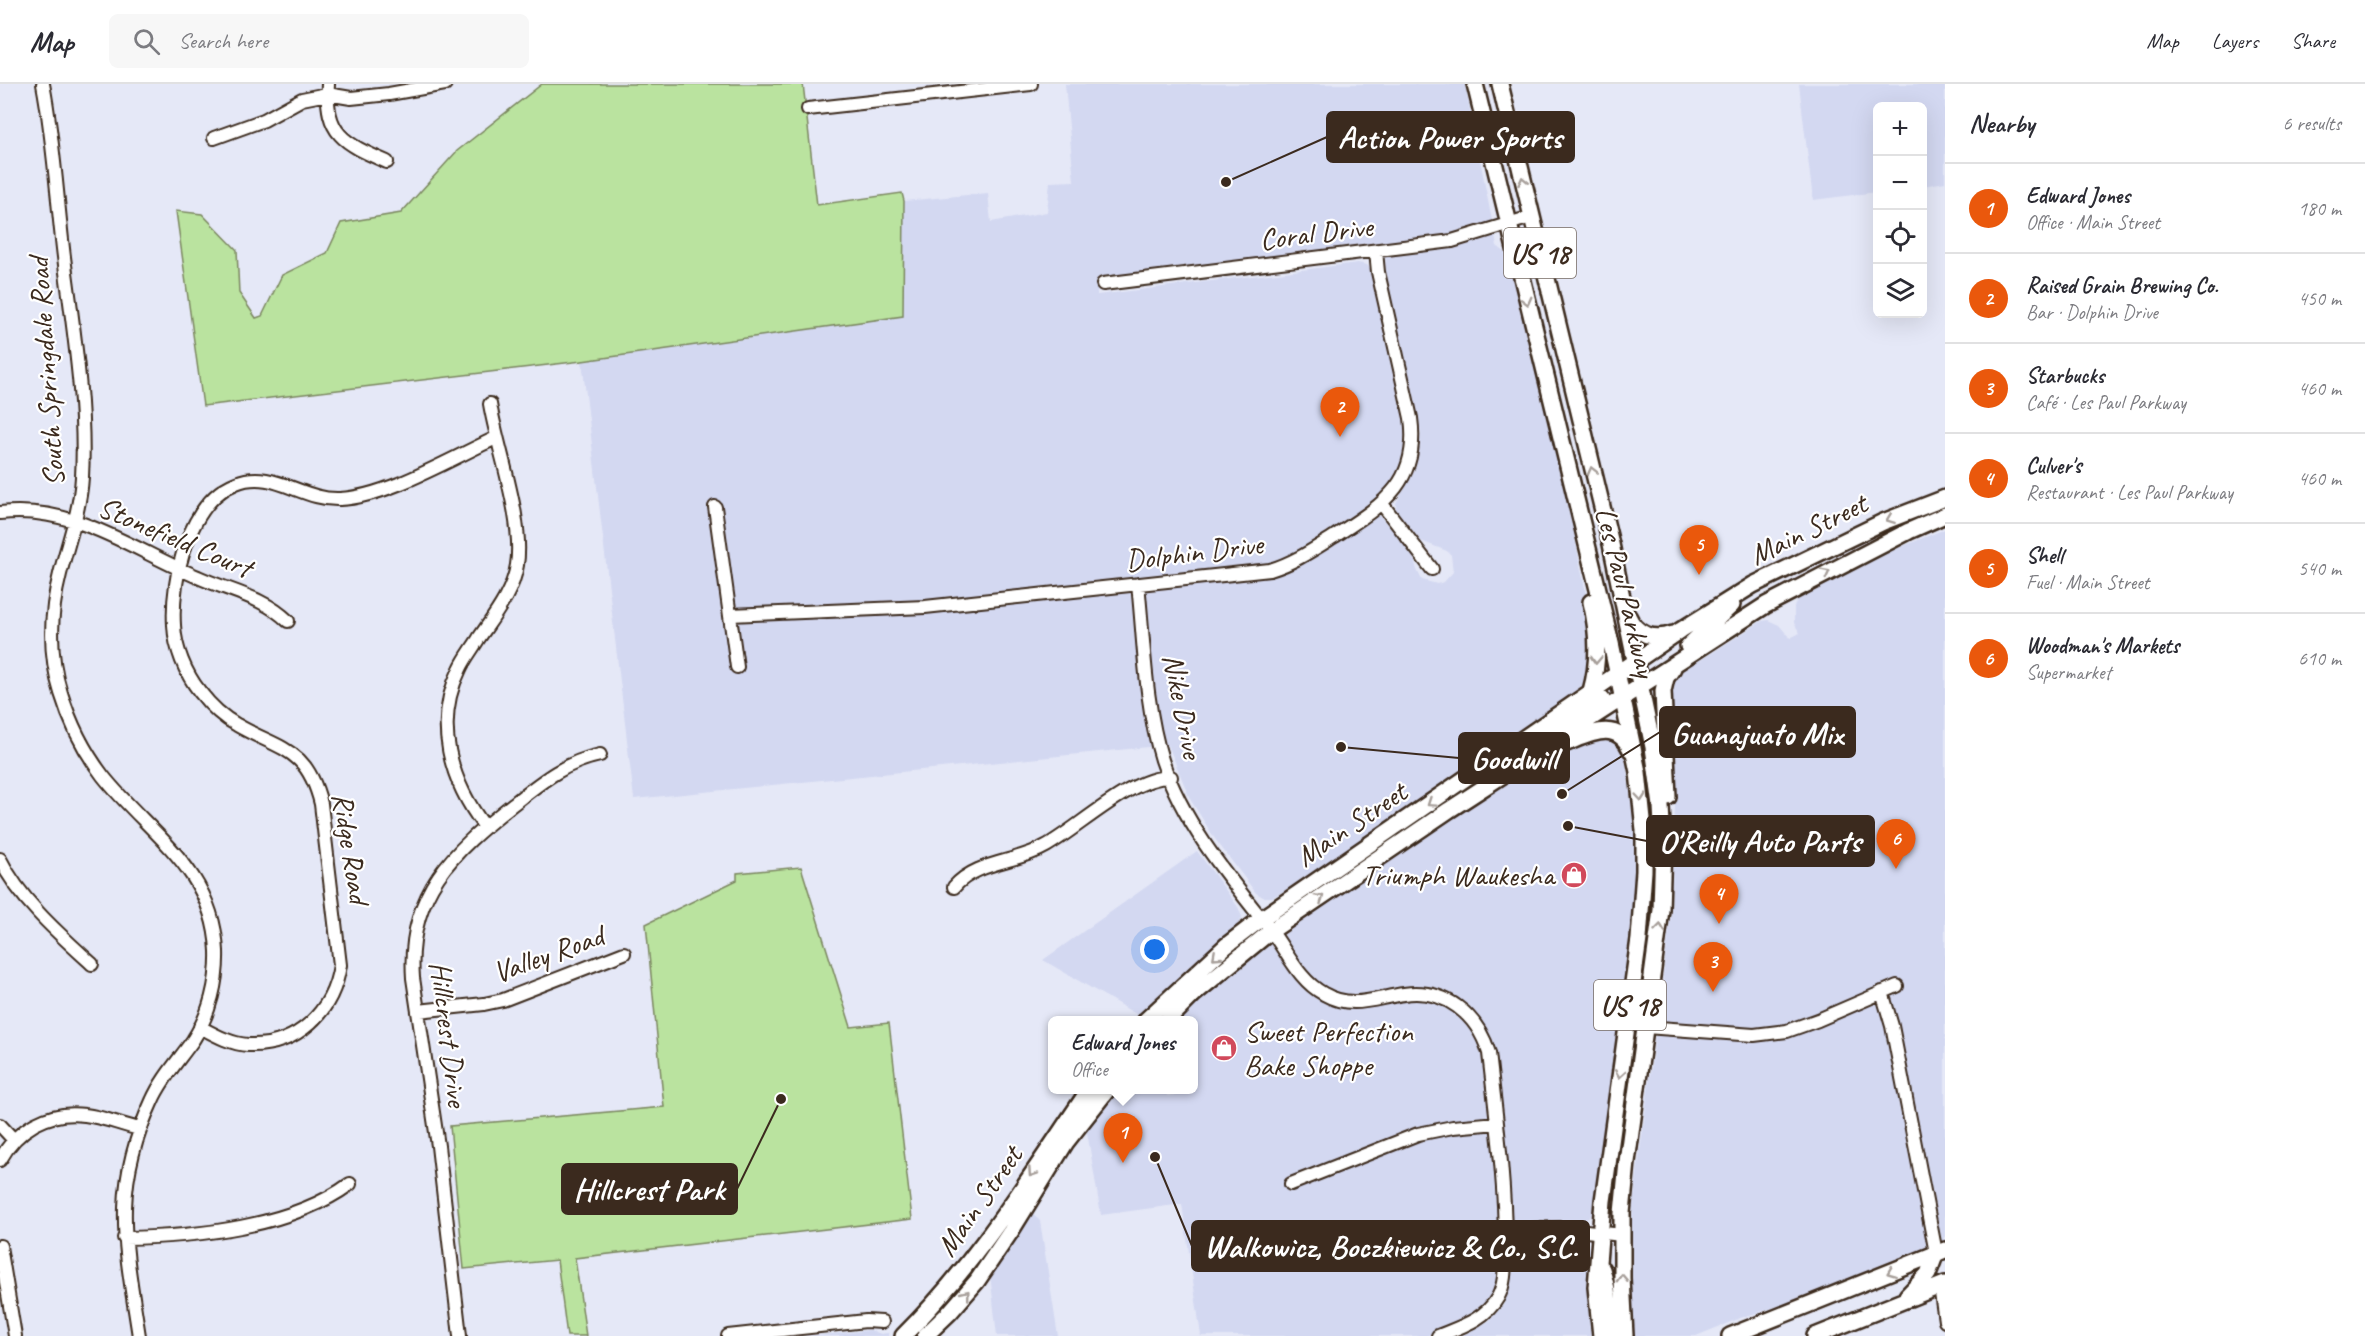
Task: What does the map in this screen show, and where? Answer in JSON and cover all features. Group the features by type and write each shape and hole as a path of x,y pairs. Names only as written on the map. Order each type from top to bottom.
{"main road":[{"name":"Les Paul Parkway","path":"1475,84 1575,498 1629,683 1657,769 1662,820 1661,910 1627,1162 1622,1235 1625,1336"},
{"path":"1492,84 1502,116 1511,130"},
{"name":"Les Paul Parkway","path":"1500,84 1625,610 1629,683 1644,830 1643,898 1612,1124 1600,1231 1596,1287 1599,1336"},
{"path":"1508,224 1525,231 1555,357 1580,422"},
{"path":"1575,498 1580,551 1596,631 1597,662 1591,691"},
{"name":"Main Street","path":"1172,1016 1194,994 1271,931 1434,820 1536,755 1629,683 1681,630 1752,586 1883,522 1945,498"},
{"name":"Main Street","path":"1150,1016 1187,981 1261,919 1591,691 1629,683 1676,664 1766,605 1909,531 1945,515"},
{"path":"1434,820 1497,768 1699,637 1752,586"},
{"path":"1752,586 1772,592 1790,592"},
{"path":"1706,644 1720,630 1760,600 1762,591 1752,586"},
{"path":"1625,610 1636,628 1647,635 1660,637 1681,630"},
{"path":"1662,820 1669,793 1663,686 1669,672 1676,664"},
{"path":"1536,755 1586,736 1607,731 1615,732 1624,739 1636,760"},
{"path":"1638,943 1644,961 1638,1009 1639,1017 1646,1027"},
{"path":"1164,1016 1188,991 1187,981"},
{"path":"1626,1027 1637,1040 1638,1045 1629,1112 1631,1131"},
{"name":"Main Street","path":"1005,1227 1086,1094"},
{"name":"Main Street","path":"925,1336 950,1312 988,1251 1103,1094"},
{"name":"Main Street","path":"903,1336 988,1251"},
{"path":"1903,1300 1928,1274 1941,1252"},
{"path":"1730,1336 1941,1252"},
{"path":"1599,1257 1607,1289 1612,1336"},
{"path":"1815,1336 1943,1285 1942,1275 1945,1270"},
{"path":"938,1302 950,1312"},
{"path":"1756,1336 1807,1306"}],"street":[{"name":"South Springdale Road","path":"43,84 81,420 82,476 75,522 55,600 52,634 59,690 77,736 90,758 104,777 185,863 207,903 216,936 217,971 210,1006 200,1027 153,1097 140,1129 128,1171 124,1201 124,1238 139,1336"},
{"path":"213,138 264,120 302,99 328,89 351,98 444,84"},
{"path":"808,110 931,89 1030,84"},
{"path":"328,89 327,107 333,126 352,147 387,162"},
{"name":"Coral Drive","path":"1103,284 1452,241 1531,217"},
{"name":"Dolphin Drive","path":"730,615 925,607 1270,570 1300,558 1382,504 1396,487 1411,454 1412,428 1378,272 1376,251"},
{"path":"485,827 467,801 453,770 448,754 447,718 451,692 460,668 508,592 517,568 518,542 515,520 490,404"},
{"name":"Ridge Road","path":"200,1027 230,1041 249,1045 278,1042 294,1035 315,1020 329,1003 339,975 340,952 321,804 317,788 309,772 293,754 272,740 253,734 230,721 212,706 192,681 183,662 174,625 174,601 180,569 190,536 205,505 218,493 237,482 259,479 270,480 318,498 355,498 385,490 496,438"},
{"path":"1382,504 1432,569"},
{"path":"714,507 737,667"},
{"name":"Stonefield Court","path":"0,513 17,511 40,513 114,535 180,569 258,600 279,612 288,621"},
{"name":"Nike Drive","path":"1138,584 1155,727 1163,763 1171,777 1175,791 1204,841 1296,968 1316,989 1332,998 1359,1003 1403,994 1425,994 1444,999 1465,1011 1481,1032 1489,1053 1497,1123 1505,1230 1503,1286 1497,1299 1483,1315 1462,1327 1438,1336"},
{"name":"Hillcrest Drive","path":"460,1336 438,1146 412,958 419,917 427,897 445,866 459,850 556,771 581,759 600,755"},
{"path":"954,887 968,874 1013,861 1045,847 1108,804 1148,781 1158,777 1171,777"},
{"path":"1,865 48,922 92,964"},
{"name":"Valley Road","path":"418,1011 503,1000 624,953"},
{"path":"1646,1027 1738,1034 1770,1034 1808,1024 1897,986"},
{"path":"1882,992 1892,1026 1941,1252"},
{"path":"0,1160 13,1139 42,1121 69,1114 91,1116 140,1129"},
{"path":"1291,1184 1411,1136 1443,1129 1497,1123"},
{"path":"0,1125 13,1139"},
{"path":"124,1238 242,1226 324,1201 350,1184"},
{"path":"1505,1230 1559,1228 1622,1235"},
{"path":"0,1246 15,1336"},
{"path":"1943,1285 1945,1322"},
{"path":"728,1336 781,1333 866,1321 882,1322"}],"shaded area":[{"path":"1065,84 1465,84 1497,246 1506,253 1510,265 1566,492 1589,610 1589,676 1572,699 1326,867 1273,897 1263,897 1256,893 1215,839 1190,799 1168,745 634,799 582,361 903,316 904,201 988,193 991,222 1047,212 1050,182 1074,181","holes":["1385,243 1386,273 1421,433 1415,470 1396,503 1396,510 1421,541 1447,551 1451,555 1453,572 1444,582 1437,584 1422,580 1412,552 1371,506 1385,492 1395,477 1402,460 1406,430 1371,269 1367,265 1358,263 1097,295 1097,279"]},
{"path":"1799,84 1945,84 1945,182 1927,185 1927,102 1873,102 1873,192 1813,200"},
{"path":"1945,529 1945,1241 1799,1300 1743,1317 1696,1336 1633,1336 1629,1261 1633,1204 1671,915 1675,807 1667,688 1677,672 1704,658 1762,621 1768,620 1779,625 1790,638 1800,633 1794,623 1794,607 1798,599 1806,593 1859,564"},
{"path":"1599,735 1613,736 1624,750 1634,819 1633,913 1591,1216 1581,1223 1538,1222 1497,1226 1499,1275 1490,1299 1483,1309 1462,1322 1426,1336 1201,1336 1182,1204 1101,1215 1086,1126 1110,1094 1167,1094 1167,1096 1198,1094 1198,1016 1182,1016 1182,1012 1292,928 1328,896 1548,755"},
{"path":"1197,851 1238,907 1242,917 1240,922 1142,1016 1043,960"},
{"path":"1031,1212 1040,1221 1058,1336 997,1336 990,1274"},
{"path":"1526,1236 1576,1238 1587,1243 1591,1257 1592,1336 1462,1336 1489,1321 1504,1304 1510,1287 1512,1242 1514,1239"},
{"path":"870,1330 881,1334 888,1333 889,1336 814,1336"}],"green space":[{"path":"542,84 803,84 817,205 902,193 904,201 903,316 582,361 203,406 176,211 202,214 237,250 239,293 256,318 262,316 282,275 327,253 341,223 401,213 457,151"},
{"path":"801,867 851,1027 889,1023 912,1219 575,1258 586,1336 567,1336 557,1260 464,1269 450,1126 664,1107 646,924 737,880 737,873"}],"place":[{"name":"Action Power Sports","path":"1226,182"},
{"name":"Raised Grain Brewing Co.","path":"1340,437"},
{"name":"Shell","path":"1699,575"},
{"name":"Goodwill","path":"1341,747"},
{"name":"Guanajuato Mix","path":"1562,794"},
{"name":"O'Reilly Auto Parts","path":"1568,826"},
{"name":"Woodman's Markets","path":"1896,869"},
{"name":"Triumph Waukesha","path":"1574,875"},
{"name":"Culver's","path":"1719,924"},
{"name":"Starbucks","path":"1713,992"},
{"name":"Sweet Perfection Bake Shoppe","path":"1224,1048"},
{"name":"Hillcrest Park","path":"781,1099"},
{"name":"Walkowicz, Boczkiewicz & Co., S.C.","path":"1155,1157"},
{"name":"Edward Jones","path":"1123,1163"}]}
